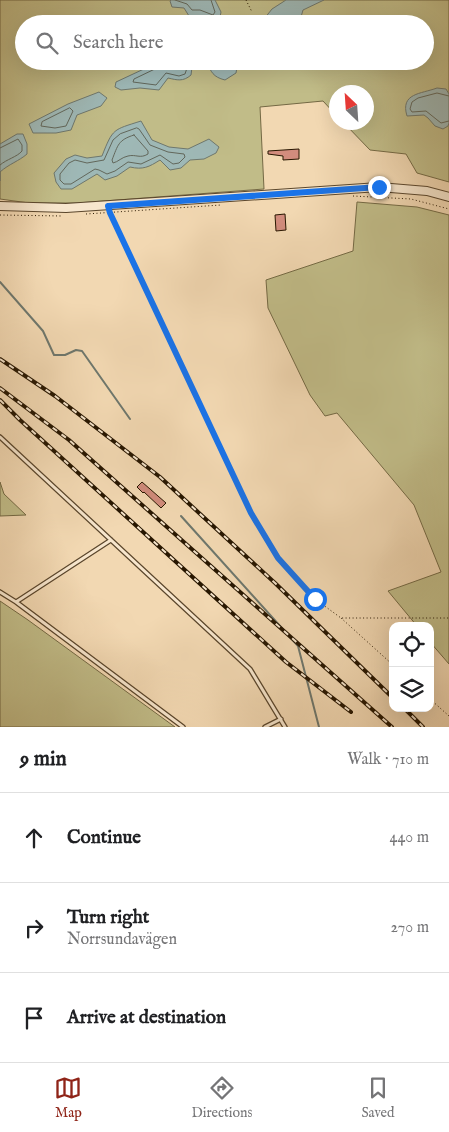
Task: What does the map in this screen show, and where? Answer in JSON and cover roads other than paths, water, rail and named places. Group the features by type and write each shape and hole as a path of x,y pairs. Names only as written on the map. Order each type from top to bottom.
{"street":[{"path":"0,206 109,209 379,187 427,191 449,197"}],"lane":[{"path":"0,437 250,669 285,727"},
{"path":"16,602 111,540"},
{"path":"0,592 183,727"},
{"path":"265,727 280,719"}],"water":[{"path":"215,0 221,12 220,15 188,15 184,8 172,7 170,1"},
{"path":"286,0 324,0 303,10 302,15 267,15 272,9"},
{"path":"142,70 192,70 191,75 183,80 168,78 159,90 140,88 121,90 115,87 116,82"},
{"path":"211,70 236,70 236,73 225,80 213,74"},
{"path":"437,88 446,89 449,94 449,123 443,129 435,126 424,115 407,116 406,103 409,99 419,93"},
{"path":"99,92 107,98 101,106 77,115 71,130 56,133 33,133 29,124 68,104"},
{"path":"141,121 152,140 169,147 188,149 209,139 219,147 216,153 204,159 190,160 181,168 170,170 160,160 146,167 130,167 117,176 105,180 97,174 72,189 61,189 56,182 54,173 66,159 75,155 87,158 102,156 115,131"},
{"path":"17,134 23,134 27,144 27,154 0,172 0,144"}],"waterway":[{"path":"0,282 43,331 54,355 65,355 76,350 82,351 130,419"},
{"path":"181,516 298,646 319,727"}],"railway":[{"path":"0,359 55,396 160,477 275,583 389,694"},
{"path":"0,388 69,440 392,727"},
{"path":"0,400 286,662 351,712"},
{"path":"408,712 423,727"}]}
